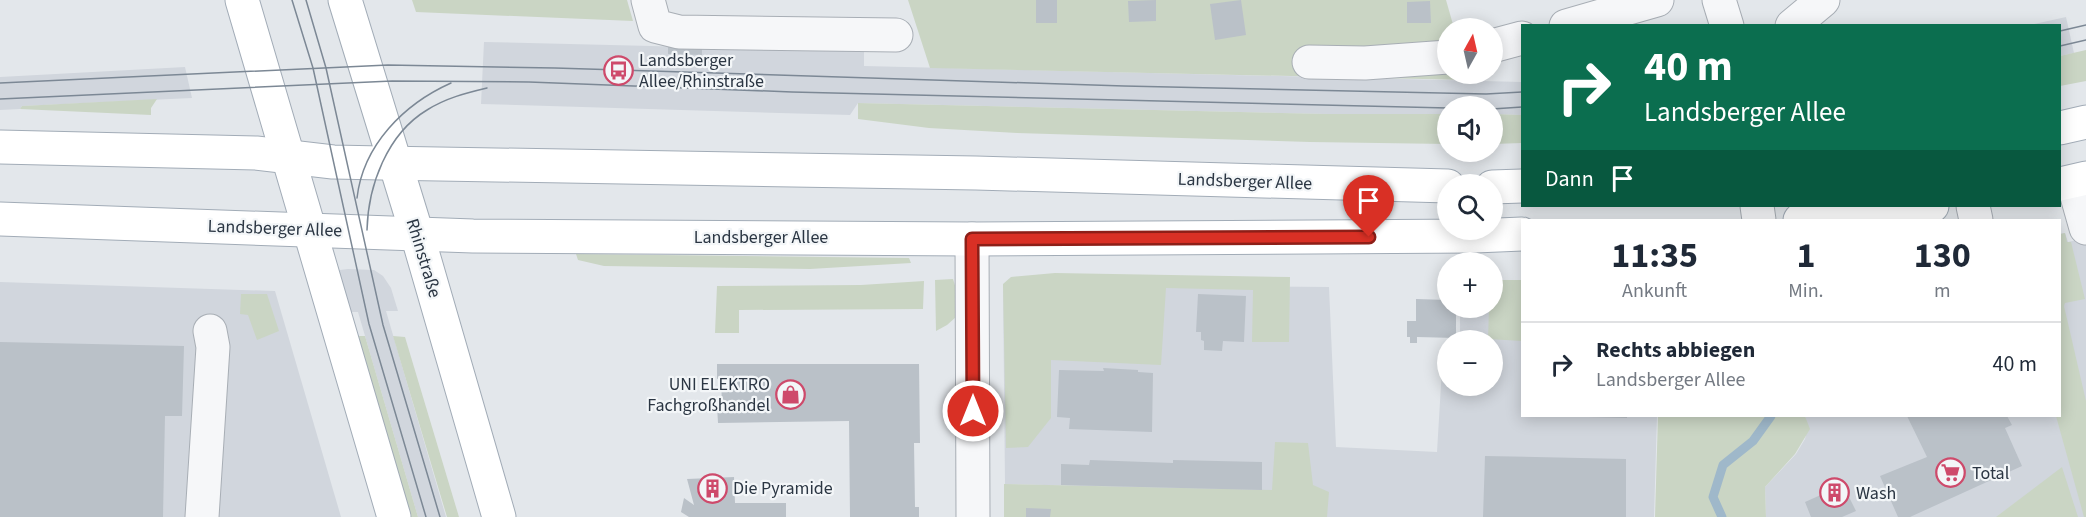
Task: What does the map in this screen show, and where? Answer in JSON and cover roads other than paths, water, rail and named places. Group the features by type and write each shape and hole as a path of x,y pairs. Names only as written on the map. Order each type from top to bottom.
{"main road":[{"path":"242,0 393,517"},
{"name":"Rhinstraße","path":"345,0 417,234 499,517"},
{"path":"2061,128 2086,122"},
{"name":"Landsberger Allee","path":"0,147 256,153 333,162 964,172 1437,186"},
{"path":"1503,187 1521,186"},
{"path":"1809,219 1923,207"},
{"name":"Landsberger Allee","path":"0,219 417,234 972,239 1521,234"}],"street":[{"path":"1573,24 1657,0"},
{"path":"1719,0 1726,24"},
{"path":"1794,24 1823,0"},
{"path":"651,13 679,32 896,35"},
{"path":"1503,43 1521,38"},
{"path":"1309,63 1365,63 1437,58"},
{"path":"2073,182 2086,228"},
{"path":"972,239 973,517"},
{"path":"202,517 213,347 210,331"}],"waterway":[{"path":"1722,517 1713,497 1723,465 1753,441 1770,417"}],"tram line":[{"path":"292,0 313,68 369,324 426,517"},
{"path":"306,0 326,68 383,325 440,517"},
{"path":"2061,31 2086,25"},
{"path":"2061,46 2086,40"},
{"path":"0,83 388,65 1124,86 1486,94 1521,92"},
{"path":"0,99 392,81 529,82 792,92 1437,108"},
{"path":"357,198 368,161 389,128 417,102 451,83"},
{"path":"367,230 368,213 376,179 382,162 401,133 413,120 441,102 487,88"},
{"path":"1503,108 1521,107"}],"place":[{"name":"Landsberger Allee/Rhinstraße","path":"618,70"},
{"name":"UNI ELEKTRO Fachgroßhandel","path":"791,394"},
{"name":"Total","path":"1951,473"},
{"name":"Die Pyramide","path":"712,488"},
{"name":"Wash","path":"1835,493"}]}
